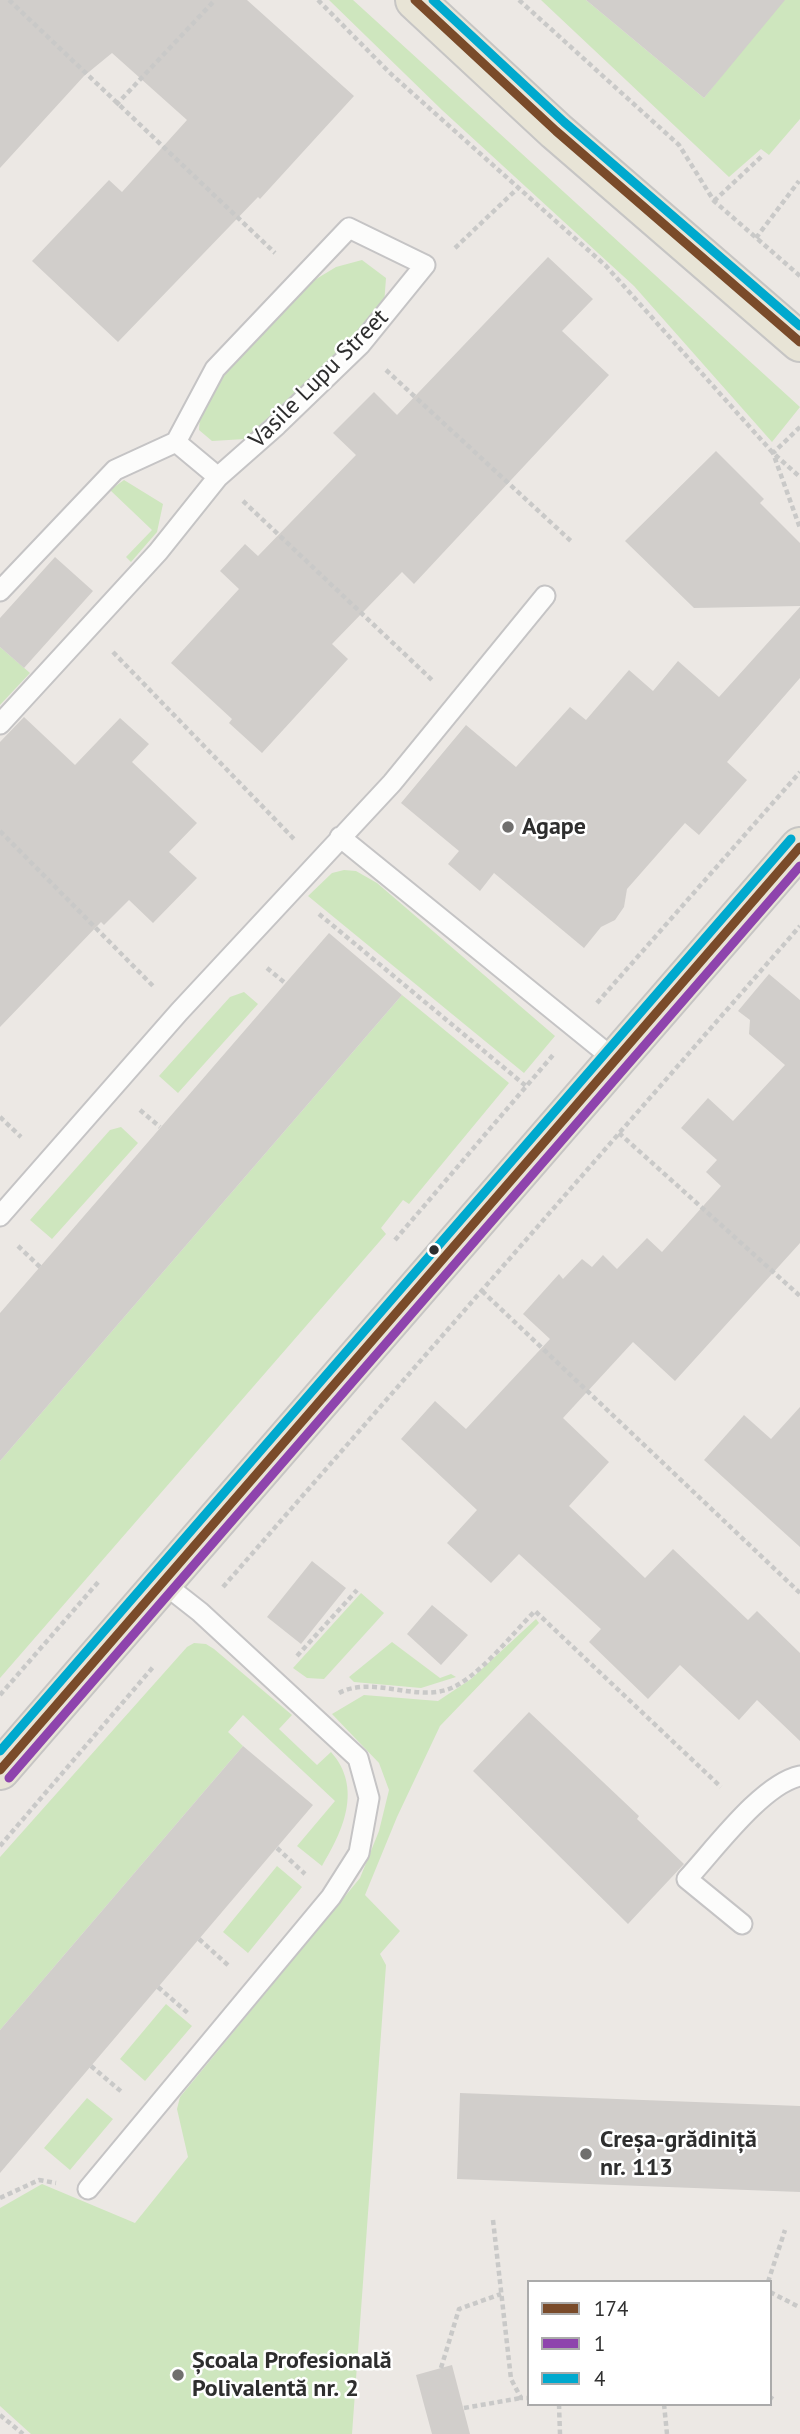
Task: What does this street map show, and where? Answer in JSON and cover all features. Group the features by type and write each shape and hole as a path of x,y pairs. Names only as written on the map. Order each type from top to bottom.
{"main road":[{"path":"415,0 556,131 800,342"},
{"path":"0,1770 800,847"}],"lane":[{"path":"0,591 115,470 176,442 215,369 349,228 425,265"},
{"name":"Vasile Lupu Street","path":"0,724 158,552 218,477 278,425 360,345 425,265"},
{"path":"176,442 218,477"},
{"path":"0,1216 180,1012 392,783 545,596"},
{"path":"340,837 615,1060"},
{"path":"88,2189 331,1898 359,1853 369,1798 358,1758 201,1612 163,1583"},
{"path":"742,1924 688,1879 767,1794 790,1778 800,1776"}],"path":[{"path":"9,0 116,105 302,278"},
{"path":"116,105 215,0"},
{"path":"318,0 391,74 606,266 773,453 800,477"},
{"path":"519,0 679,145 714,201 800,276"},
{"path":"714,201 762,156"},
{"path":"756,238 800,181"},
{"path":"425,265 443,259 518,188"},
{"path":"360,345 572,542"},
{"path":"773,453 800,427"},
{"path":"773,453 800,528"},
{"path":"218,477 458,705"},
{"path":"89,628 317,862"},
{"path":"386,1251 800,772"},
{"path":"0,831 180,1012"},
{"path":"291,892 526,1086"},
{"path":"218,1593 800,926"},
{"path":"265,967 285,984"},
{"path":"136,1107 160,1127"},
{"path":"619,1133 800,1296"},
{"path":"16,1244 40,1267"},
{"path":"482,1291 800,1593"},
{"path":"0,1695 102,1578"},
{"path":"275,1680 358,1590"},
{"path":"308,1710 352,1686 422,1693 448,1690 477,1670 535,1611 749,1813"},
{"path":"0,1846 159,1660"},
{"path":"0,2198 40,2180 88,2189"},
{"path":"493,2220 512,2379 521,2398"},
{"path":"769,2280 785,2230"},
{"path":"772,2293 799,2307"},
{"path":"441,2368 459,2309 501,2294"},
{"path":"464,2408 527,2398"},
{"path":"559,2406 560,2434"},
{"path":"664,2406 667,2434"},
{"path":"0,2415 23,2434"}],"green space":[{"path":"329,0 353,0 800,407 772,442 634,286 442,110"},
{"path":"541,0 586,0 704,98 781,0 800,0 800,119 769,155 761,149 729,177"},
{"path":"362,260 386,278 384,305 349,342 245,439 212,441 199,430 200,417 220,380 303,287 336,267"},
{"path":"124,480 163,504 157,532 131,562 126,557 152,530 110,490"},
{"path":"0,647 30,673 0,705"},
{"path":"356,871 377,883 555,1036 524,1073 308,896 332,873"},
{"path":"244,992 258,1004 178,1093 159,1076 230,997"},
{"path":"402,995 509,1083 409,1204 403,1200 381,1228 386,1234 0,1678 0,1461"},
{"path":"121,1127 138,1143 52,1239 30,1220 110,1130"},
{"path":"361,1593 384,1613 324,1679 307,1678 293,1668"},
{"path":"536,1619 539,1623 440,1726 397,1817 365,1895 400,1931 380,1954 386,1965 352,2434 31,2434 0,2406 0,2208 42,2184 135,2223 188,2157 177,2109 180,2097 360,1878 379,1831 389,1790 379,1763 332,1714 364,1695 438,1701 471,1679"},
{"path":"392,1642 440,1678 451,1674 456,1677 421,1688 354,1682 349,1677"},
{"path":"194,1643 206,1644 214,1649 292,1715 279,1729 317,1765 331,1752 341,1766 348,1795 343,1824 330,1853 322,1866 297,1846 335,1801 243,1715 228,1732 243,1746 0,2030 0,1857 187,1647"},
{"path":"277,1866 302,1887 248,1953 223,1932"},
{"path":"166,2004 192,2026 145,2081 120,2059"},
{"path":"87,2098 113,2119 70,2170 44,2148"}],"building":[{"path":"0,0 247,0 354,96 260,199 258,197 118,342 32,261 109,180 122,192 187,120 112,53 84,76 0,168"},
{"path":"586,0 785,0 704,98"},
{"path":"548,257 593,299 562,331 609,375 414,584 402,572 332,644 348,659 262,753 229,723 232,719 171,663 239,589 220,571 245,544 258,556 356,455 333,433 374,392 397,415"},
{"path":"716,451 764,499 760,503 800,543 800,606 694,608 625,541"},
{"path":"55,557 93,591 24,668 0,647 0,618"},
{"path":"800,607 800,678 727,762 747,780 699,835 685,823 627,889 624,907 615,920 601,927 584,948 494,873 480,891 448,864 459,851 401,803 466,725 516,767 570,707 586,720 629,670 653,691 678,661 719,697"},
{"path":"24,717 75,765 120,718 149,744 132,762 197,823 169,852 197,878 153,923 129,900 104,925 101,922 0,1027 0,742"},
{"path":"329,933 402,995 0,1461 0,1313"},
{"path":"769,974 800,1000 800,1243 675,1381 633,1342 563,1418 609,1462 569,1506 645,1578 673,1549 748,1620 757,1611 800,1653 800,1741 757,1700 739,1720 680,1665 648,1699 589,1642 601,1629 519,1554 491,1583 447,1543 477,1510 401,1439 435,1401 466,1429 550,1339 523,1314 559,1274 563,1279 582,1259 592,1267 603,1255 617,1269 647,1238 662,1252 721,1186 706,1172 717,1160 681,1128 708,1098 733,1121 785,1065 749,1034 750,1020 738,1011"},
{"path":"800,1407 800,1547 704,1460 744,1415 771,1439"},
{"path":"312,1561 346,1588 301,1644 267,1617"},
{"path":"432,1605 468,1635 441,1665 407,1634"},
{"path":"529,1712 639,1816 637,1819 684,1864 628,1924 473,1771"},
{"path":"243,1746 313,1805 0,2173 0,2030"},
{"path":"460,2093 800,2106 800,2192 457,2179"},
{"path":"452,2365 470,2434 432,2434 416,2375"}],"transit line":[{"name":"174","path":"415,0 556,131 800,342"},
{"name":"4","path":"433,0 564,122 800,326"},
{"name":"4","path":"0,1751 791,839"},
{"name":"174","path":"0,1770 800,847"},
{"name":"1","path":"9,1778 800,866"}],"place":[{"name":"Agape","path":"508,827"},
{"name":"Creșa-grădiniță nr. 113","path":"586,2154"},
{"name":"Școala Profesională Polivalentă nr. 2","path":"178,2375"}]}
